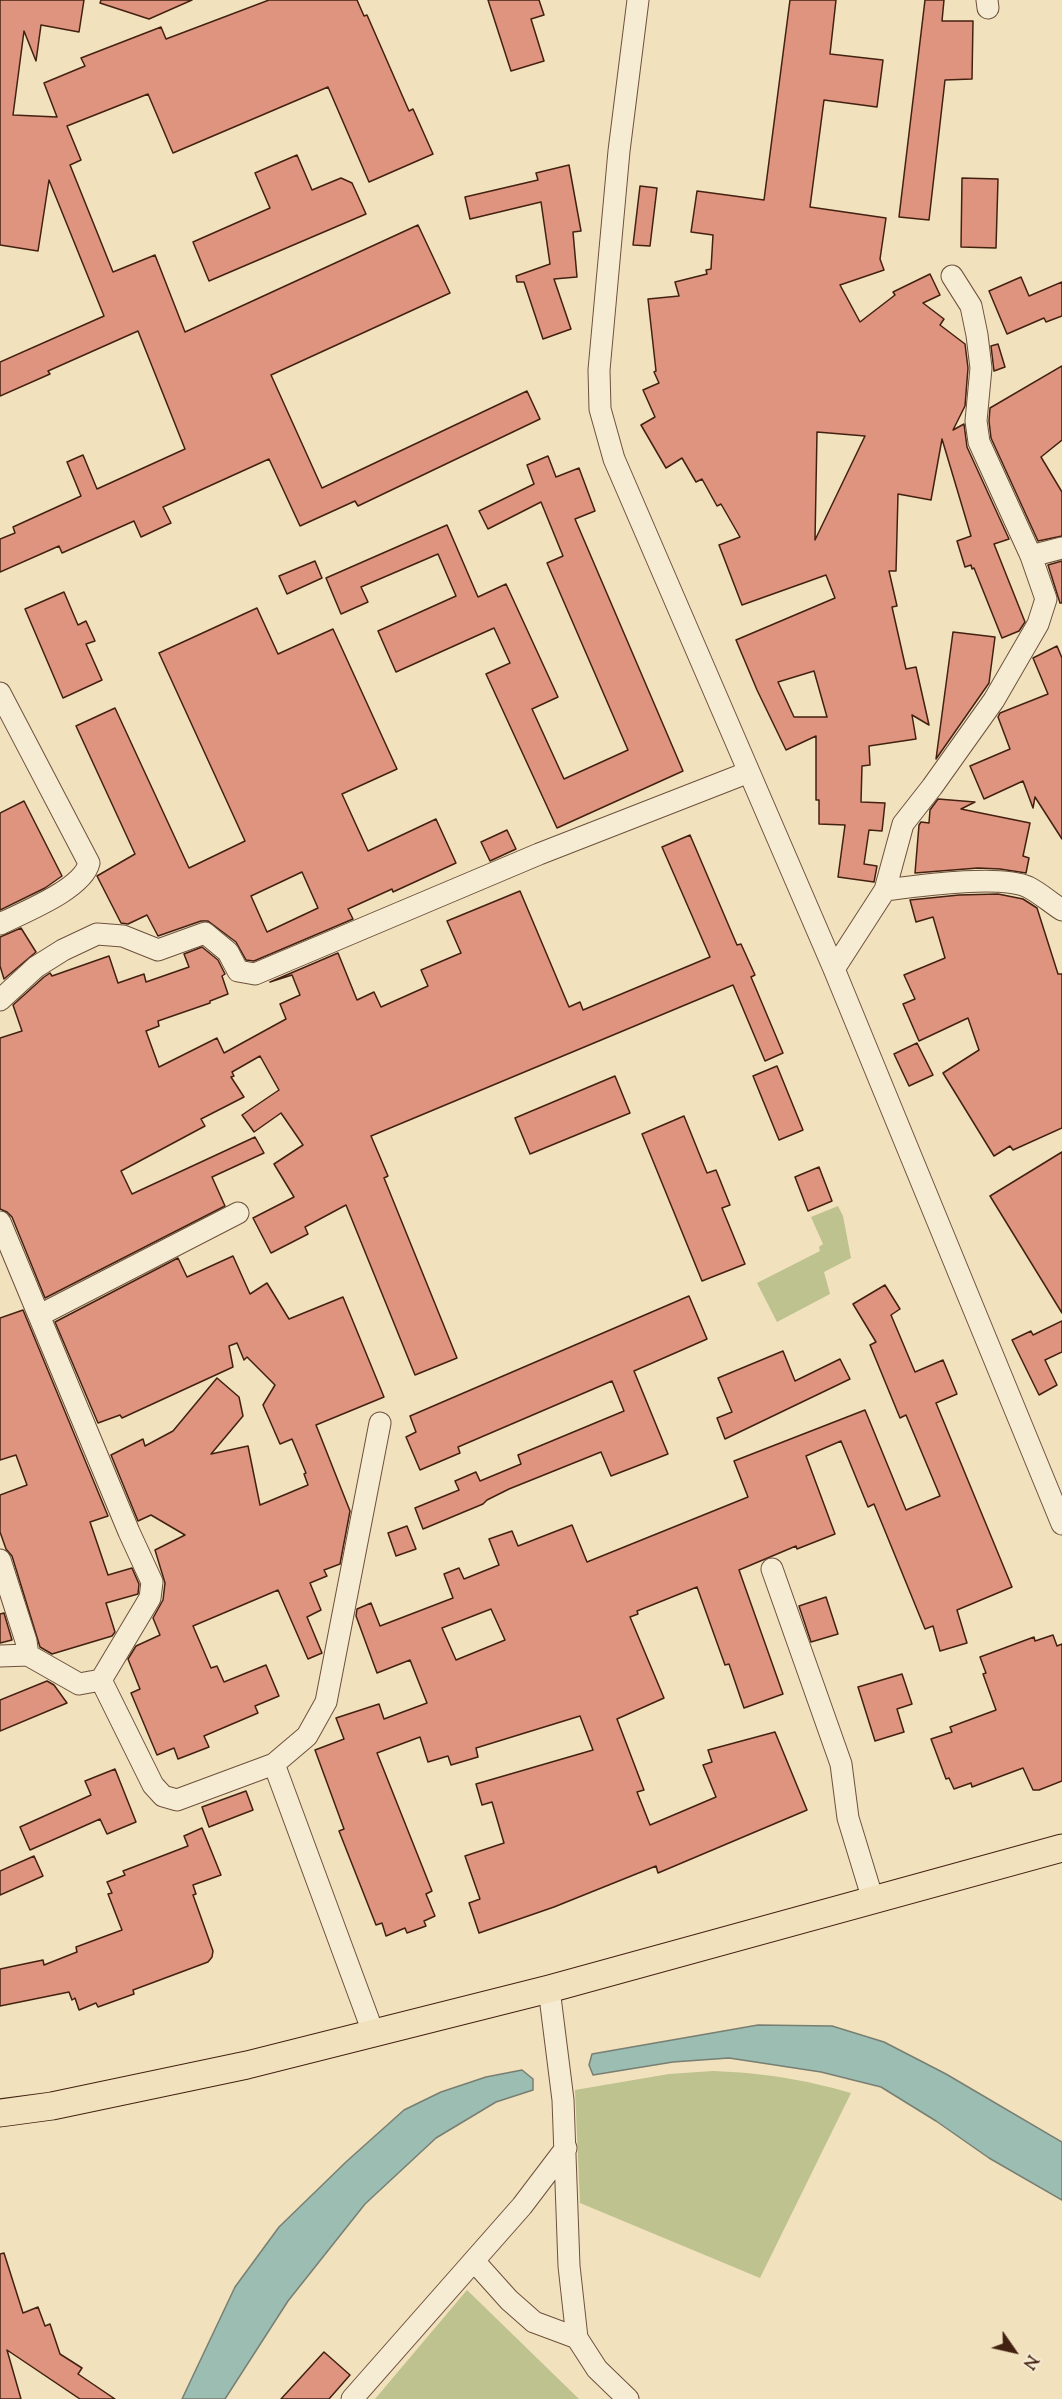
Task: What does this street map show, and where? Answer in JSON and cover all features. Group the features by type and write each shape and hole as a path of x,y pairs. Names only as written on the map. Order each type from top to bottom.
{"main road":[{"path":"0,2113 52,2106 247,2065 549,1989 1062,1848"}],"street":[{"path":"638,0 616,185 599,370 600,409 614,459 834,969 1062,1524"},
{"path":"834,969 885,890 903,824 994,700 1038,624 1046,599 1031,556 979,442 976,421 981,368 977,335 970,306 952,276"},
{"path":"1031,556 1062,548"},
{"path":"0,693 89,863 87,872 76,884 0,924"},
{"path":"0,1000 36,967 63,950 97,934 123,936 158,950 205,933 228,952 238,972 255,974 539,854 749,772"},
{"path":"885,890 938,884 1008,881 1027,886 1062,910"},
{"path":"39,1315 238,1214"},
{"path":"0,1222 152,1582 150,1598 101,1680 79,1684 28,1655 0,1656"},
{"path":"101,1680 153,1785 163,1796 177,1800 274,1764 307,1736 326,1702 380,1423"},
{"path":"0,1560 26,1641 28,1655"},
{"path":"772,1569 841,1764 849,1818 873,1900"},
{"path":"274,1764 373,2032"},
{"path":"549,1989 563,2100 569,2266 577,2338 597,2369 628,2399"},
{"path":"352,2399 522,2206 566,2148"},
{"path":"474,2261 509,2300 534,2322 577,2338"}],"green space":[{"path":"838,1206 843,1216 851,1258 824,1272 830,1294 777,1322 757,1283 820,1251 819,1247 823,1244 811,1217"},
{"path":"713,2071 783,2078 851,2093 760,2278 580,2203 575,2090 669,2074"},
{"path":"467,2290 579,2399 375,2399"}],"water":[{"path":"758,2025 832,2026 884,2042 946,2074 1062,2142 1062,2200 989,2158 936,2121 881,2087 821,2072 729,2058 673,2062 593,2075 589,2065 592,2054"},
{"path":"522,2070 533,2079 533,2090 496,2102 436,2138 365,2204 288,2301 225,2399 182,2399 235,2287 279,2227 347,2161 404,2110 441,2092 486,2077"}],"building":[{"path":"0,0 84,0 79,32 41,25 36,61 24,31 13,115 57,117 44,83 85,66 81,58 161,27 166,39 269,0 357,0 364,16 367,15 409,111 413,109 433,154 369,182 328,87 173,153 148,94 67,126 81,160 70,165 113,272 155,255 185,332 418,225 450,293 271,375 322,488 527,391 540,419 358,506 355,501 300,526 269,459 163,507 171,523 141,537 134,521 62,553 59,546 0,572 0,539 15,533 13,527 81,496 67,462 83,455 97,489 185,449 138,331 48,371 50,374 0,396 0,362 104,316 49,180 38,251 0,245"},
{"path":"101,0 192,0 149,19 100,3"},
{"path":"488,0 539,0 544,15 531,19 544,61 511,71"},
{"path":"790,0 836,0 830,54 883,60 877,107 824,100 810,207 886,218 880,259 884,270 840,285 860,322 895,295 893,292 930,274 940,295 923,303 944,319 940,325 965,344 968,368 965,406 953,430 964,424 967,447 1009,539 994,544 1025,622 1019,631 1002,638 974,568 972,569 971,565 965,567 957,541 971,536 942,439 931,500 898,494 896,571 889,571 897,606 892,607 906,669 916,667 929,725 912,715 916,739 869,746 870,765 862,766 861,802 885,803 882,831 869,830 864,864 877,866 874,882 838,877 845,825 819,824 819,800 816,800 816,736 786,750 736,640 835,598 826,575 742,605 719,545 740,537 721,504 717,506 702,479 696,482 682,458 666,468 641,425 655,417 643,390 659,383 654,372 656,371 648,299 679,296 675,282 707,274 706,270 711,269 713,235 691,232 697,191 764,200","holes":["817,432 865,436 815,540","814,671 827,717 794,717 778,682"]},
{"path":"925,0 944,0 942,21 973,21 972,79 945,80 929,220 899,217"},
{"path":"297,155 312,190 341,178 352,183 366,214 209,281 193,242 270,208 255,173"},
{"path":"569,165 581,231 573,232 577,277 554,279 571,329 543,339 524,282 517,282 516,276 550,264 541,202 470,219 465,197 538,180 536,173"},
{"path":"962,178 998,179 996,248 961,247"},
{"path":"640,186 657,188 650,246 633,245"},
{"path":"1021,277 1029,296 1062,282 1062,316 1046,322 1044,318 1007,334 989,291"},
{"path":"998,344 1005,367 994,371 991,346"},
{"path":"1062,366 1062,440 1041,457 1062,492 1062,536 1038,541 991,438 990,408"},
{"path":"548,456 556,477 579,468 595,511 575,519 683,771 557,828 486,674 510,663 494,628 396,672 378,631 456,596 438,554 361,587 368,602 341,614 326,578 447,525 478,597 506,584 558,697 532,709 564,779 628,750 547,563 563,556 541,502 488,529 479,511 534,484 527,465"},
{"path":"315,561 322,578 287,594 279,576"},
{"path":"1062,561 1062,603 1060,603 1048,565"},
{"path":"64,592 78,625 86,621 95,641 86,644 102,680 63,698 25,609"},
{"path":"257,608 278,654 333,629 397,769 342,794 368,851 436,819 456,863 393,892 392,889 348,909 353,919 254,961 246,960 236,942 208,921 201,921 158,936 147,915 128,924 121,923 97,876 135,854 76,726 115,708 189,868 245,841 159,653","holes":["302,872 318,908 267,932 251,896"]},
{"path":"953,632 995,637 989,683 936,759"},
{"path":"1057,646 1062,658 1062,839 1035,797 1033,808 1023,781 984,799 970,766 1010,749 998,717 1000,713 1048,694 1033,658"},
{"path":"938,799 975,802 961,809 1030,823 1023,856 1029,858 1026,873 978,868 915,873 919,825 921,822 929,823 930,810"},
{"path":"24,801 62,876 45,888 0,910 0,813"},
{"path":"507,830 516,849 490,861 481,842"},
{"path":"690,835 737,945 741,944 755,975 751,977 783,1053 765,1061 733,985 371,1136 388,1176 384,1178 457,1358 415,1375 346,1205 305,1227 308,1234 271,1253 253,1218 294,1197 274,1164 303,1145 281,1113 254,1132 242,1115 279,1090 260,1056 232,1072 234,1076 231,1077 244,1097 201,1119 205,1126 121,1171 132,1194 255,1137 264,1153 212,1177 225,1206 45,1298 12,1217 0,1209 0,1038 22,1031 13,1005 44,977 50,973 52,976 109,956 118,983 144,974 146,982 189,967 184,954 202,947 218,960 225,974 222,976 228,994 210,1003 158,1021 159,1026 146,1031 159,1067 217,1038 224,1053 286,1019 280,1004 300,995 292,975 270,982 338,953 357,1000 374,992 381,1007 428,986 421,970 461,953 447,921 520,891 569,1007 580,1002 583,1010 710,957 662,847"},
{"path":"998,894 1023,899 1037,908 1058,974 1062,974 1062,1128 1013,1150 1010,1146 994,1156 943,1073 979,1050 968,1018 919,1041 903,1004 915,999 904,975 945,958 933,917 916,922 910,900"},
{"path":"21,928 36,952 4,979 0,966 0,937"},
{"path":"917,1043 933,1075 909,1086 894,1054"},
{"path":"777,1066 803,1130 779,1140 753,1076"},
{"path":"615,1076 630,1113 530,1154 515,1118"},
{"path":"684,1116 707,1173 716,1170 730,1205 722,1208 745,1264 702,1281 642,1134"},
{"path":"1062,1152 1062,1313 990,1196"},
{"path":"819,1167 832,1201 808,1211 795,1177"},
{"path":"233,1256 250,1294 267,1283 289,1319 343,1297 384,1397 316,1425 350,1511 340,1564 324,1570 327,1576 310,1583 321,1610 307,1617 322,1653 308,1659 278,1590 193,1626 211,1668 217,1666 224,1682 266,1665 279,1696 255,1706 258,1713 204,1736 209,1747 178,1759 174,1748 157,1755 131,1693 140,1689 128,1659 136,1646 160,1635 153,1618 163,1600 165,1583 155,1550 185,1535 151,1515 138,1521 111,1455 143,1439 145,1446 173,1431 217,1378 239,1397 243,1416 211,1454 248,1446 260,1505 308,1485 304,1474 306,1473 292,1439 280,1444 263,1405 275,1385 247,1357 244,1360 237,1343 229,1346 233,1367 122,1418 120,1415 98,1423 55,1322 178,1258 187,1277"},
{"path":"885,1285 900,1309 891,1315 915,1372 943,1360 957,1394 936,1403 1012,1587 957,1610 967,1643 940,1651 933,1626 925,1629 874,1504 868,1507 841,1441 806,1456 835,1534 797,1549 796,1546 739,1570 783,1694 744,1708 729,1664 725,1665 697,1587 637,1611 638,1614 630,1617 664,1698 617,1719 644,1790 637,1792 650,1825 716,1797 703,1765 712,1762 708,1750 775,1732 807,1810 658,1873 656,1866 554,1907 479,1933 469,1903 480,1899 465,1856 504,1843 492,1802 482,1805 476,1784 593,1750 580,1716 476,1748 478,1757 451,1765 448,1756 428,1762 420,1737 377,1753 432,1891 426,1894 435,1916 424,1921 426,1926 407,1933 405,1928 386,1936 382,1923 376,1925 339,1831 344,1829 315,1750 344,1739 336,1718 379,1704 384,1719 427,1703 410,1660 377,1673 356,1616 357,1609 371,1603 380,1626 453,1598 444,1574 459,1568 464,1579 499,1565 489,1539 512,1531 518,1546 572,1525 587,1562 748,1497 734,1461 865,1410 906,1510 940,1496 906,1415 900,1418 870,1345 876,1342 853,1304","holes":["491,1609 505,1640 456,1660 442,1628"]},
{"path":"689,1296 707,1339 634,1371 668,1454 611,1476 601,1452 509,1489 483,1504 423,1529 415,1508 459,1490 455,1481 476,1472 480,1481 521,1464 518,1455 624,1411 612,1381 458,1447 460,1453 420,1470 406,1437 416,1432 410,1416"},
{"path":"23,1310 108,1516 90,1522 108,1575 132,1568 139,1584 138,1594 106,1603 115,1632 112,1636 52,1654 40,1647 12,1556 6,1549 0,1532 0,1495 27,1485 16,1455 0,1460 0,1318"},
{"path":"1062,1321 1062,1352 1045,1360 1057,1385 1039,1395 1012,1340 1031,1331 1033,1335"},
{"path":"783,1351 795,1381 840,1359 850,1379 725,1439 717,1418 732,1412 718,1378"},
{"path":"407,1526 416,1549 396,1556 388,1533"},
{"path":"826,1597 838,1634 811,1642 799,1606"},
{"path":"4,1613 12,1640 0,1643 0,1614"},
{"path":"1053,1635 1057,1646 1062,1644 1062,1781 1033,1790 1023,1768 972,1787 971,1783 954,1789 949,1778 946,1779 931,1739 952,1732 950,1727 996,1710 983,1674 986,1673 980,1657 1034,1637 1035,1641"},
{"path":"902,1674 912,1704 897,1709 904,1732 875,1741 858,1687"},
{"path":"47,1681 54,1685 67,1703 0,1731 0,1700"},
{"path":"115,1769 136,1822 107,1834 100,1819 30,1850 20,1827 91,1795 85,1781"},
{"path":"246,1791 253,1810 209,1827 202,1807"},
{"path":"202,1828 221,1875 193,1885 196,1894 193,1895 213,1951 208,1962 133,1990 134,1994 98,2007 96,2003 79,2010 75,1998 72,2000 69,1992 0,2006 0,1969 43,1960 44,1965 77,1952 76,1947 122,1930 108,1894 112,1893 107,1882 125,1875 123,1871 188,1846 184,1836"},
{"path":"34,1856 43,1876 0,1895 0,1871"},
{"path":"4,2253 23,2313 38,2307 45,2326 50,2324 60,2354 82,2368 78,2374 115,2399 80,2399 7,2350 21,2399 0,2399 0,2254"},
{"path":"324,2352 350,2375 329,2399 281,2399"}]}
